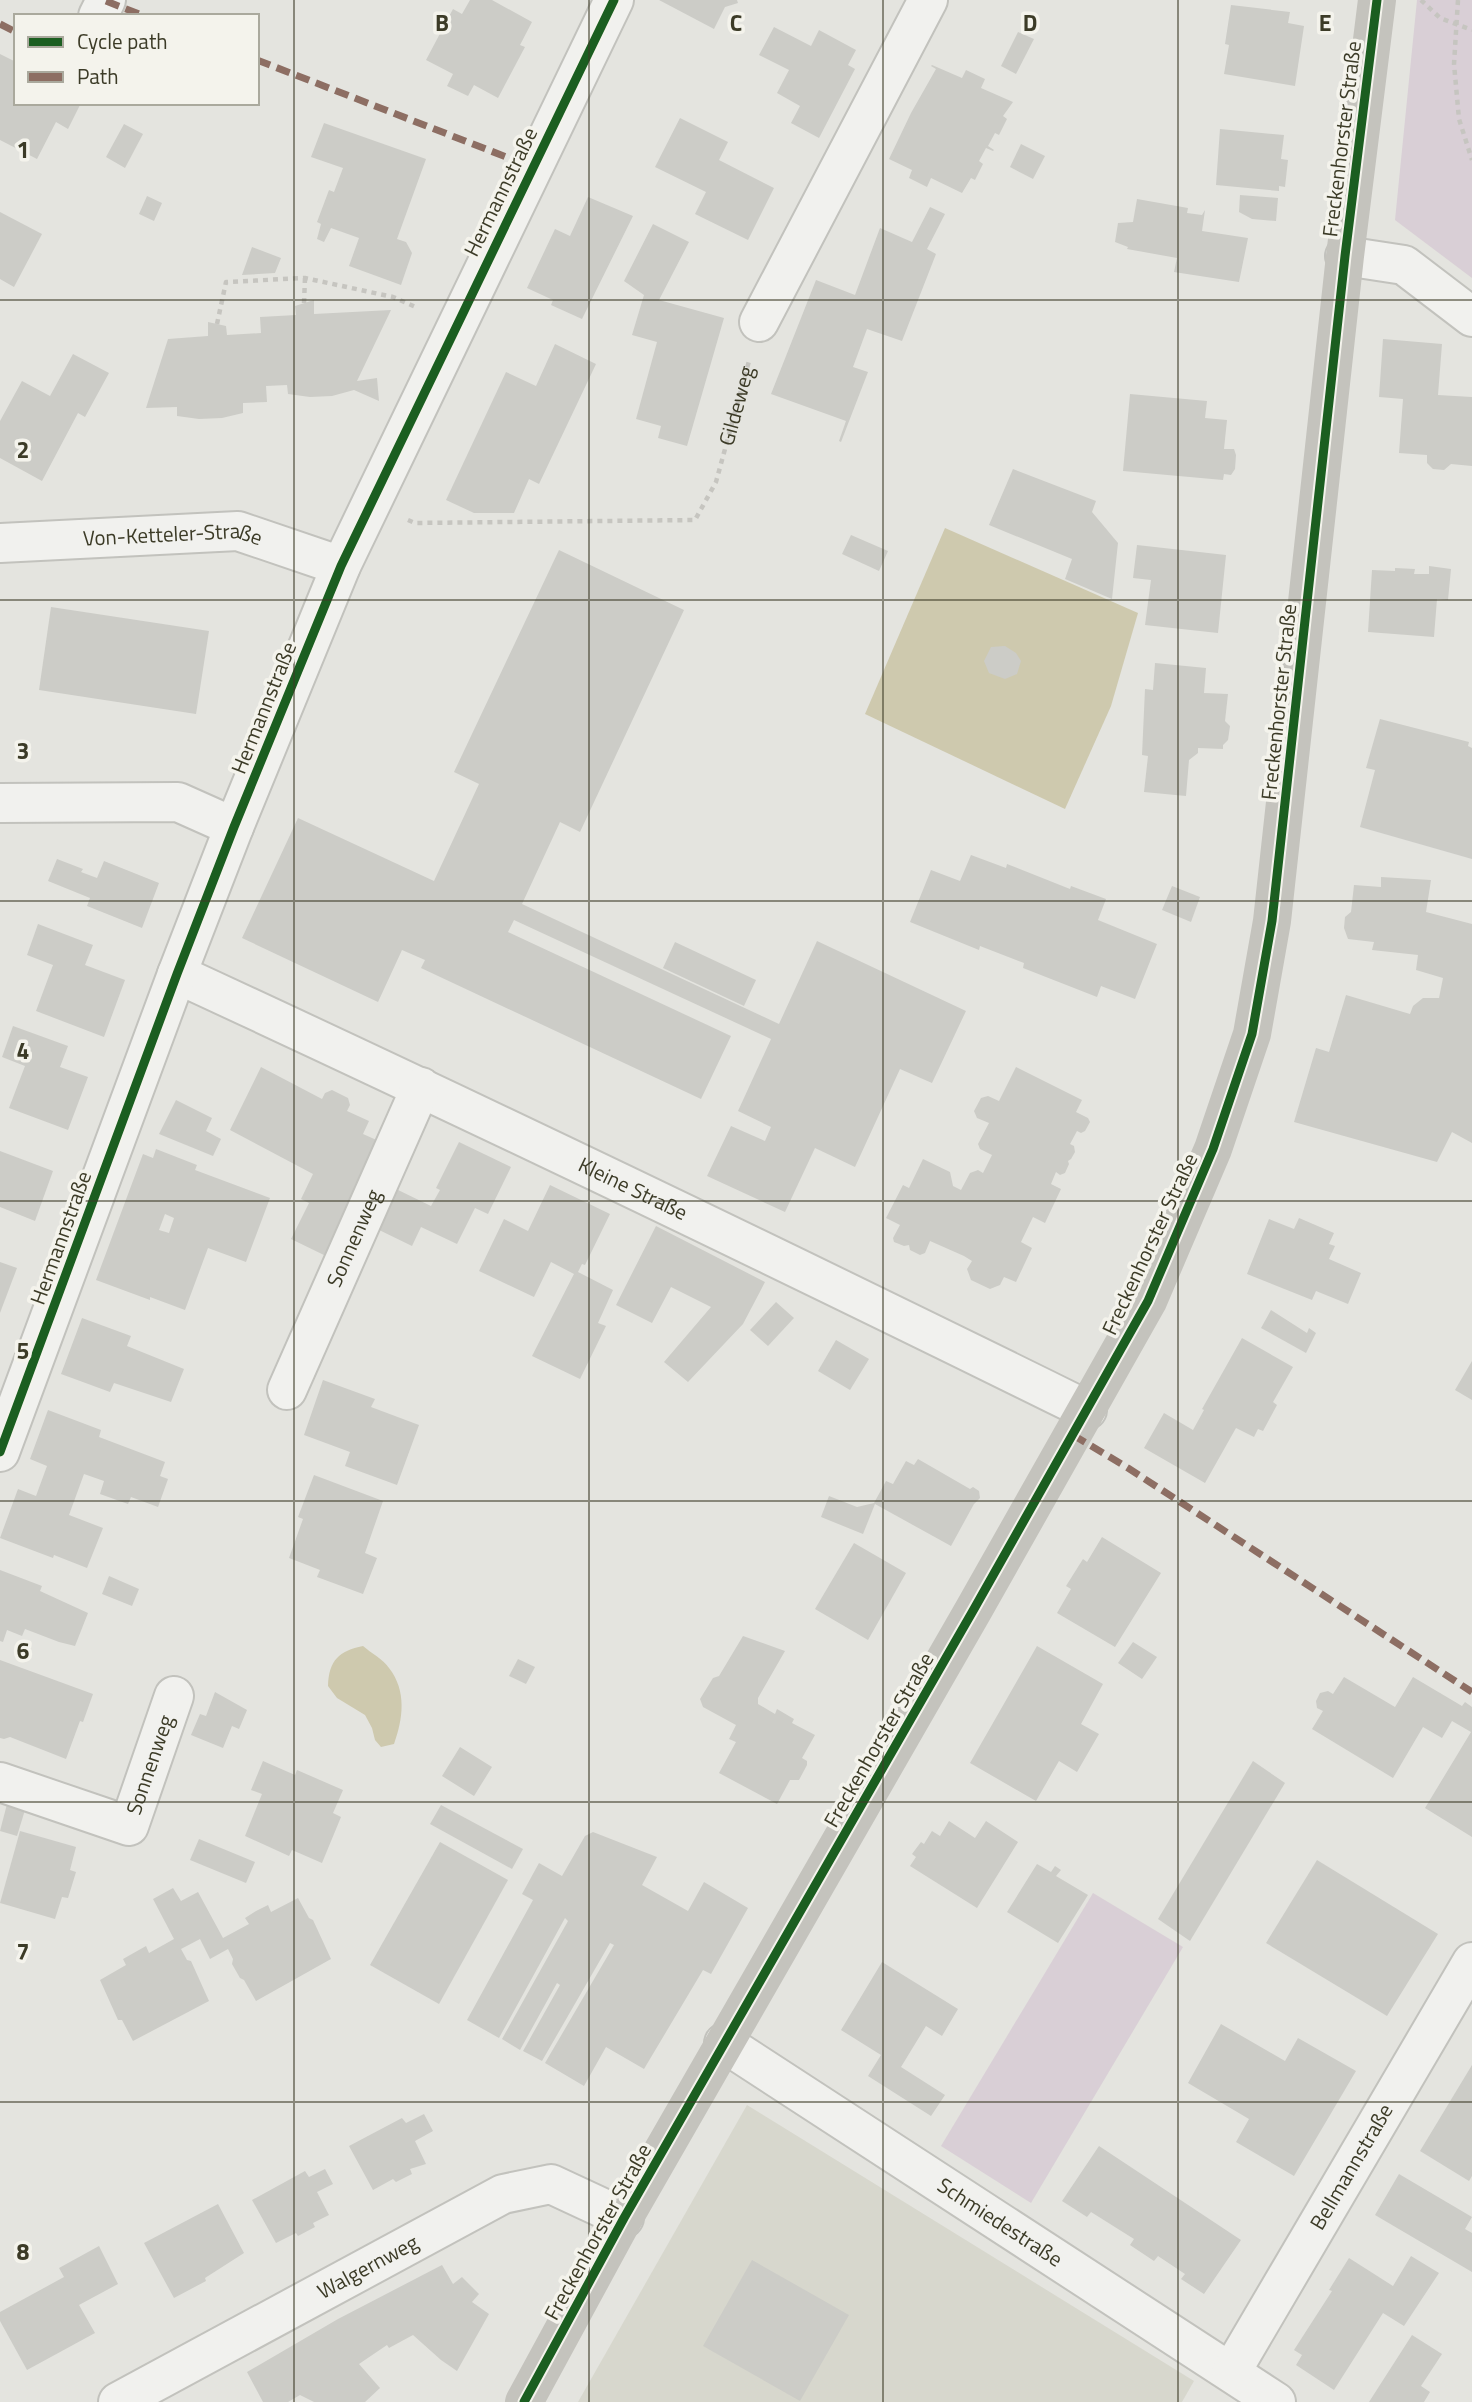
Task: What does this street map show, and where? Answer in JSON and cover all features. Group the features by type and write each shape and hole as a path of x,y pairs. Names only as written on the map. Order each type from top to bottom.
{"main road":[{"name":"Freckenhorster Straße","path":"524,2402 624,2218 1148,1301 1213,1149 1252,1034 1272,921 1345,256 1377,0"}],"street":[{"name":"Hermannstraße","path":"0,1452 233,827 341,566 614,0"},
{"path":"759,322 928,0"},
{"path":"1345,256 1404,265 1472,317"},
{"name":"Von-Ketteler-Straße","path":"0,543 238,531 341,566"},
{"path":"0,803 178,802 233,827"},
{"name":"Kleine Straße","path":"177,974 421,1087 1087,1410"},
{"name":"Sonnenweg","path":"287,1390 421,1087"},
{"name":"Sonnenweg","path":"0,1782 129,1826 174,1696"},
{"name":"Bellmannstraße","path":"1231,2372 1472,1962"},
{"name":"Schmiedestraße","path":"724,2043 1276,2402"},
{"name":"Walgernweg","path":"118,2402 503,2194 551,2184 624,2218"}],"path":[{"path":"1421,0 1440,18 1472,30"},
{"path":"1458,0 1454,64 1459,119 1472,160"},
{"path":"304,303 305,278"},
{"path":"217,324 226,282 305,278 393,297 456,325"}],"shaded area":[{"path":"1417,0 1472,0 1472,278 1395,220"},
{"path":"945,528 1138,613 1111,706 1065,809 865,714"},
{"path":"363,1646 386,1665 399,1686 402,1705 394,1744 381,1747 375,1740 365,1715 337,1698 328,1686 331,1669 337,1658"},
{"path":"1093,1893 1183,1947 1031,2203 941,2146"},
{"path":"747,2105 1194,2381 1182,2402 578,2402"}],"building":[{"path":"470,0 492,0 532,22 520,45 525,47 498,98 474,85 468,96 447,86 453,74 426,60 453,9 462,14"},
{"path":"659,0 737,0 738,3 725,7 714,29"},
{"path":"1231,5 1290,12 1288,23 1304,26 1295,86 1224,74"},
{"path":"774,27 811,46 819,30 856,50 848,65 855,69 819,138 791,123 800,106 777,93 789,70 759,55"},
{"path":"1018,32 1034,39 1016,74 1001,66"},
{"path":"0,54 14,61 14,105 80,105 68,129 56,122 37,159 0,140"},
{"path":"932,65 962,78 966,70 985,79 981,88 1013,102 1003,116 1007,119 999,135 995,133 988,146 994,150 986,148 979,161 983,164 975,180 971,178 962,193 931,178 927,187 909,178 912,170 889,159 936,69"},
{"path":"680,118 728,142 719,160 774,188 748,240 695,214 706,192 655,167"},
{"path":"324,123 426,159 397,239 406,242 412,253 401,285 349,266 359,238 331,228 324,242 317,239 321,224 317,222 329,190 334,192 343,168 311,157"},
{"path":"124,124 143,134 125,168 106,157"},
{"path":"1220,129 1284,135 1281,159 1288,160 1285,187 1279,186 1279,191 1216,185"},
{"path":"1021,144 1045,156 1033,179 1010,167"},
{"path":"1240,195 1278,198 1276,221 1252,219 1239,212"},
{"path":"147,196 162,203 154,221 139,214"},
{"path":"588,197 633,216 582,319 551,305 553,300 527,288 555,229 570,236"},
{"path":"1137,199 1188,208 1187,213 1202,215 1205,210 1202,231 1248,238 1239,282 1174,272 1177,258 1127,249 1128,247 1115,242 1118,223 1133,222"},
{"path":"930,207 945,214 927,249 936,254 902,341 867,329 853,367 868,372 841,442 839,441 846,421 771,394 816,280 855,295 880,228 912,242"},
{"path":"0,212 42,234 14,287 0,279"},
{"path":"653,224 689,242 659,300 724,318 687,446 658,438 661,426 636,419 657,342 632,335 644,295 624,281"},
{"path":"252,247 281,258 275,273 242,275"},
{"path":"314,300 314,314 391,310 357,381 377,378 379,401 354,390 332,396 288,394 287,385 266,386 267,402 243,403 243,413 222,418 177,416 177,407 146,408 168,339 208,336 208,322 226,326 227,335 261,333 260,317 296,315 295,306"},
{"path":"1383,339 1442,344 1438,395 1472,397 1472,466 1451,464 1444,470 1433,469 1427,463 1427,455 1399,453 1403,399 1379,397"},
{"path":"555,344 596,364 539,484 529,479 514,513 474,513 446,500 506,372 536,386"},
{"path":"73,354 109,373 85,417 78,413 42,481 0,458 0,421 22,381 50,396"},
{"path":"1130,394 1207,401 1205,418 1227,420 1224,449 1234,449 1236,455 1235,469 1231,475 1224,474 1223,480 1123,471"},
{"path":"1013,469 1096,501 1092,512 1118,543 1112,599 1065,579 1072,559 989,525"},
{"path":"851,535 888,551 879,571 842,554"},
{"path":"1137,545 1226,555 1218,633 1145,625 1151,580 1133,578"},
{"path":"559,550 684,610 580,832 560,822 522,904 779,1024 817,941 966,1011 932,1083 900,1069 855,1167 815,1148 785,1212 707,1176 731,1126 765,1141 771,1127 738,1111 771,1039 514,920 508,932 731,1036 701,1099 421,968 425,960 402,950 378,1002 242,938 298,818 434,881 479,784 454,772"},
{"path":"1429,566 1451,569 1448,600 1437,599 1434,637 1368,632 1372,570 1415,569 1414,574 1429,574"},
{"path":"51,607 209,631 196,714 39,690"},
{"path":"1005,646 1016,653 1021,661 1017,674 1005,679 989,673 984,661 991,647"},
{"path":"1155,663 1206,668 1204,693 1228,694 1225,721 1230,726 1228,740 1223,749 1198,748 1198,753 1189,760 1186,796 1144,792 1148,756 1142,755 1145,689 1153,690"},
{"path":"1380,719 1469,742 1468,746 1472,748 1472,859 1360,827 1375,770 1366,768"},
{"path":"971,855 1006,868 1007,864 1070,889 1071,886 1106,899 1098,920 1157,944 1135,999 1101,986 1097,997 1023,968 1024,963 980,946 979,950 910,922 931,870 960,881"},
{"path":"57,859 83,869 81,872 97,878 104,861 159,883 142,928 87,906 90,898 48,881"},
{"path":"1381,877 1431,880 1426,912 1472,924 1472,1143 1452,1132 1437,1162 1294,1122 1316,1048 1329,1052 1346,995 1410,1014 1413,1006 1423,998 1439,998 1443,978 1416,970 1418,955 1372,950 1374,942 1348,939 1344,928 1345,917 1351,912 1354,885 1381,887"},
{"path":"1172,886 1200,897 1191,922 1162,910"},
{"path":"38,924 93,945 85,965 125,980 104,1037 36,1011 53,965 27,955"},
{"path":"675,942 756,980 744,1006 663,968"},
{"path":"13,1026 68,1046 60,1067 88,1077 68,1130 9,1108 25,1066 2,1057"},
{"path":"261,1067 322,1099 325,1093 332,1090 348,1098 350,1105 347,1111 369,1121 363,1134 381,1142 326,1256 291,1239 309,1203 301,1199 313,1174 230,1130"},
{"path":"1016,1067 1082,1100 1076,1112 1090,1122 1085,1131 1077,1131 1070,1144 1074,1146 1075,1152 1068,1161 1065,1173 1060,1175 1056,1172 1051,1184 1061,1189 1045,1223 1033,1217 1021,1242 1032,1248 1016,1282 1004,1277 1000,1285 990,1289 971,1280 967,1269 972,1261 964,1256 930,1241 925,1253 920,1255 910,1250 909,1245 894,1242 893,1238 900,1225 886,1218 903,1185 909,1188 923,1159 950,1172 953,1186 961,1190 970,1173 978,1170 983,1173 992,1155 980,1149 978,1144 989,1123 977,1118 974,1111 981,1098 988,1096 999,1101"},
{"path":"176,1100 212,1118 206,1131 221,1139 213,1156 159,1134"},
{"path":"459,1142 511,1167 488,1214 475,1208 457,1244 421,1227 412,1246 375,1228 394,1188 431,1206 440,1190 436,1188"},
{"path":"156,1149 197,1165 195,1170 270,1198 246,1262 208,1248 185,1310 96,1280 143,1154 153,1158","holes":["165,1214 174,1218 169,1233 159,1230"]},
{"path":"0,1151 53,1171 35,1221 0,1207"},
{"path":"550,1185 610,1214 585,1265 582,1264 578,1272 613,1290 598,1323 606,1326 580,1379 532,1356 574,1274 551,1262 534,1297 479,1271 504,1219 528,1231"},
{"path":"1299,1218 1334,1233 1329,1244 1335,1246 1329,1259 1361,1273 1348,1304 1316,1291 1312,1300 1247,1274 1269,1219 1294,1229"},
{"path":"656,1226 765,1282 743,1324 688,1382 664,1362 711,1307 671,1287 652,1323 616,1305"},
{"path":"0,1262 17,1268 0,1313"},
{"path":"776,1302 794,1318 768,1346 750,1330"},
{"path":"1271,1310 1307,1333 1309,1328 1316,1333 1306,1353 1261,1328"},
{"path":"82,1318 131,1336 127,1346 184,1369 171,1402 114,1383 110,1392 61,1374"},
{"path":"1242,1338 1293,1367 1273,1402 1277,1405 1263,1431 1258,1429 1254,1437 1236,1428 1205,1483 1144,1448 1164,1413 1193,1430"},
{"path":"836,1340 869,1359 850,1390 818,1371"},
{"path":"1472,1361 1472,1400 1455,1390"},
{"path":"323,1380 375,1399 371,1407 419,1425 397,1485 345,1466 350,1452 304,1435"},
{"path":"48,1410 101,1430 99,1437 165,1462 160,1476 168,1479 158,1507 131,1497 128,1504 100,1494 104,1481 84,1474 69,1515 103,1528 87,1568 0,1538 18,1489 36,1496 47,1466 30,1459"},
{"path":"918,1459 970,1489 973,1487 979,1491 980,1498 951,1546 875,1504 863,1534 821,1517 829,1496 857,1507 874,1503 886,1481 893,1484 906,1461 914,1465"},
{"path":"314,1475 383,1501 365,1553 377,1558 363,1594 317,1577 320,1570 289,1558 303,1519 298,1517"},
{"path":"1102,1537 1161,1573 1115,1647 1057,1613 1071,1589 1066,1586 1083,1559 1087,1562"},
{"path":"854,1543 906,1573 868,1640 815,1609"},
{"path":"0,1570 42,1586 40,1591 88,1613 75,1646 25,1629 22,1636 7,1630 3,1642 0,1641"},
{"path":"109,1576 139,1589 132,1606 102,1594"},
{"path":"743,1636 785,1651 758,1698 758,1704 775,1714 777,1709 794,1719 792,1723 815,1735 802,1758 807,1761 807,1765 799,1780 790,1780 777,1804 719,1773 736,1742 729,1739 736,1725 703,1707 700,1699 713,1678 719,1676"},
{"path":"1133,1642 1157,1657 1142,1679 1118,1663"},
{"path":"1037,1646 1103,1684 1081,1724 1099,1734 1077,1772 1059,1761 1036,1801 970,1763"},
{"path":"518,1659 535,1667 526,1684 509,1676"},
{"path":"0,1660 93,1694 66,1759 10,1737 0,1738"},
{"path":"1344,1677 1395,1707 1413,1677 1462,1706 1465,1702 1472,1707 1472,1837 1425,1808 1471,1732 1452,1721 1442,1738 1423,1727 1393,1778 1312,1729 1323,1711 1317,1708 1316,1701 1320,1693 1328,1691 1333,1694"},
{"path":"215,1692 247,1710 239,1729 232,1726 223,1748 191,1735 200,1714 206,1716"},
{"path":"460,1747 492,1767 474,1796 442,1776"},
{"path":"263,1761 295,1775 297,1770 343,1790 333,1813 341,1817 322,1863 292,1850 289,1856 245,1836 262,1794 251,1790"},
{"path":"1253,1761 1285,1783 1190,1941 1158,1919"},
{"path":"7,1804 25,1810 17,1836 0,1831"},
{"path":"441,1805 523,1849 512,1869 430,1824"},
{"path":"949,1821 975,1838 986,1821 1018,1842 977,1908 910,1866 916,1857 912,1854 921,1842 924,1844 932,1831 940,1836"},
{"path":"20,1831 76,1847 70,1870 76,1872 68,1898 62,1897 55,1919 0,1903"},
{"path":"593,1832 657,1857 642,1885 688,1911 704,1882 748,1908 711,1974 703,1970 644,2069 606,2047 584,2086 545,2063 614,1945 610,1943 542,2061 523,2051 560,1985 557,1983 520,2050 502,2039 568,1921 565,1918 499,2038 467,2020 533,1900 522,1894 539,1863 562,1876 585,1836"},
{"path":"199,1839 255,1862 246,1883 190,1860"},
{"path":"440,1842 508,1880 439,2004 370,1965"},
{"path":"1317,1860 1438,1934 1387,2016 1266,1943"},
{"path":"1037,1864 1051,1872 1055,1866 1061,1870 1056,1876 1088,1895 1058,1943 1007,1912"},
{"path":"173,1888 181,1901 198,1892 223,1938 249,1924 245,1918 256,1911 268,1905 271,1912 298,1898 309,1918 313,1920 331,1959 256,2001 232,1964 233,1959 228,1949 210,1959 200,1939 181,1949 187,1960 191,1961 209,2001 133,2041 122,2020 118,2020 100,1980 126,1965 123,1959 146,1946 149,1953 174,1939 153,1899"},
{"path":"882,1962 958,2009 942,2036 926,2026 901,2067 945,2095 931,2116 868,2076 881,2055 841,2030"},
{"path":"1221,2024 1285,2061 1298,2038 1356,2071 1294,2176 1236,2142 1249,2119 1188,2083"},
{"path":"1472,2065 1472,2176 1469,2181 1420,2151"},
{"path":"424,2114 433,2131 415,2141 426,2164 410,2169 412,2174 396,2182 393,2179 373,2190 349,2146 402,2118 406,2123"},
{"path":"1099,2146 1241,2240 1204,2294 1181,2279 1185,2274 1158,2256 1154,2261 1130,2245 1134,2239 1091,2212 1087,2217 1062,2201"},
{"path":"325,2169 333,2184 317,2192 329,2215 313,2223 315,2227 298,2236 296,2233 276,2243 252,2200 305,2171 309,2177"},
{"path":"1399,2174 1472,2217 1465,2229 1472,2233 1472,2272 1375,2215"},
{"path":"218,2204 244,2253 205,2278 206,2281 174,2298 144,2243"},
{"path":"99,2246 118,2284 79,2305 95,2333 27,2370 0,2321 0,2312 64,2277 59,2268"},
{"path":"1411,2256 1439,2273 1404,2326 1383,2313 1334,2390 1296,2365 1302,2355 1294,2350 1332,2291 1329,2290 1349,2258 1393,2286"},
{"path":"752,2260 849,2315 800,2401 703,2346"},
{"path":"442,2265 453,2284 462,2277 479,2294 472,2302 489,2314 457,2371 413,2335 389,2348 387,2345 359,2364 380,2388 365,2402 314,2402 300,2395 288,2402 263,2402 247,2372 338,2319"},
{"path":"1412,2335 1442,2354 1421,2386 1430,2392 1424,2402 1369,2402"}],"marked path":[{"path":"106,1 139,14"},
{"path":"0,24 14,31"},
{"path":"259,61 532,167"},
{"path":"1073,1435 1472,1692"}],"cycle path":[{"path":"0,1452 177,974 341,566 614,0"},
{"path":"524,2402 624,2218 1148,1301 1213,1149 1252,1034 1272,921 1345,256 1377,0"}]}
